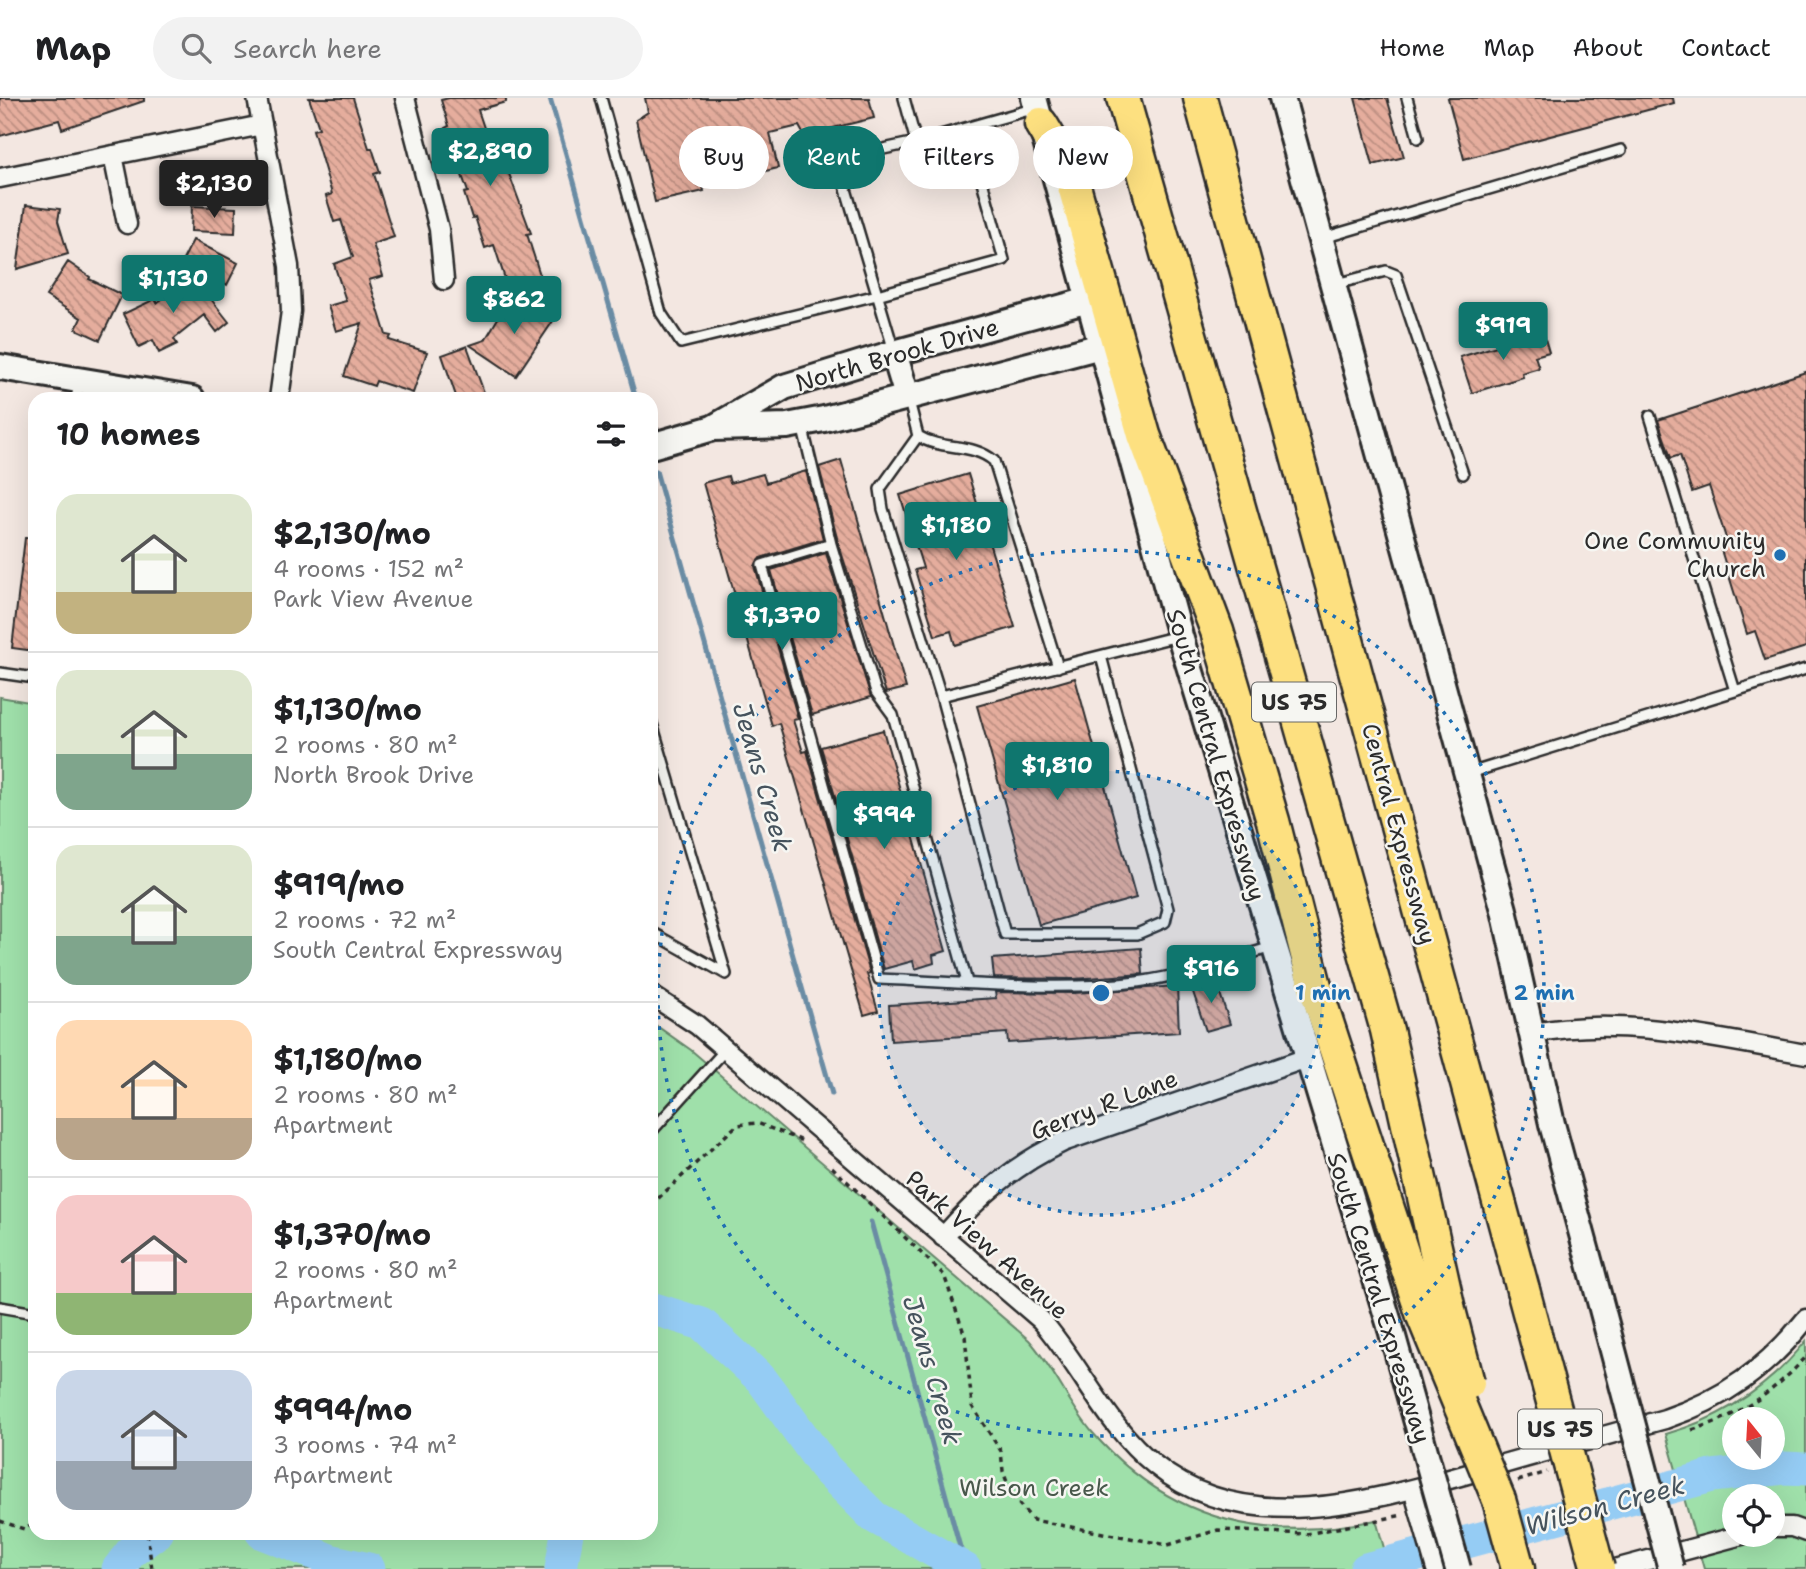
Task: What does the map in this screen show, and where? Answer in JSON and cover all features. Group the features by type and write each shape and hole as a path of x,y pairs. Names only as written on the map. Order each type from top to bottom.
{"highway":[{"name":"US 75","path":"1123,98 1387,1030 1436,1313 1499,1500 1518,1569"},
{"name":"Central Expressway","path":"1200,98 1598,1569"},
{"path":"1037,110 1070,172 1144,435 1217,631 1273,821 1315,986 1436,1313"}],"main road":[{"path":"1282,98 1467,774 1533,1033 1552,1124 1671,1569"},
{"name":"South Central Expressway","path":"1037,110 1180,636 1272,947 1390,1326 1458,1569"},
{"name":"North Brook Drive","path":"713,428 784,387 894,353 1089,300"},
{"name":"North Brook Drive","path":"658,444 713,428 802,423 1101,346"},
{"path":"894,353 907,396"},
{"path":"0,367 78,390 103,392"}],"street":[{"path":"257,98 289,266 290,311 280,392"},
{"path":"405,98 439,229 444,280"},
{"path":"0,178 262,125"},
{"path":"113,155 127,224"},
{"name":"Park View Avenue","path":"658,1000 696,1024 726,1049 1041,1320 1070,1357 1122,1434 1157,1468 1180,1482 1234,1502 1268,1507 1336,1504 1413,1489 1665,1419 1692,1410 1738,1386 1776,1354 1806,1319"},
{"path":"1533,1033 1570,1026 1622,1026 1806,1054"},
{"name":"Gerry R Lane","path":"943,1237 991,1186 1035,1155 1063,1142 1307,1058"},
{"path":"1413,1489 1436,1569"},
{"path":"1785,1527 1806,1532"},
{"path":"1615,1569 1722,1541"}],"lane":[{"path":"601,98 661,313 681,343 877,295 1004,260 984,189"},
{"path":"904,98 912,126"},
{"path":"1407,98 1418,138"},
{"path":"975,126 1037,110"},
{"path":"894,353 837,159 899,146"},
{"path":"1321,238 1621,150"},
{"path":"1334,284 1387,271 1396,275 1463,474"},
{"path":"907,396 918,436 931,444 966,448 994,461 1058,667"},
{"path":"1650,416 1735,691"},
{"path":"802,423 831,544 876,692 893,715 967,982"},
{"path":"918,436 880,489 883,509 941,696 1005,934 1137,934 1165,922 1168,909 1101,656"},
{"path":"831,544 762,565 878,979 1034,985 1136,982 1194,970 1272,947"},
{"path":"941,696 1180,636"},
{"path":"1467,774 1806,669"},
{"path":"0,673 28,677"},
{"path":"658,744 726,974 658,936"},
{"path":"658,1124 726,1049"},
{"path":"0,1307 28,1312"}],"path":[{"path":"658,1198 737,1125 757,1123 807,1143"},
{"path":"827,1162 944,1275 965,1336 972,1406 1002,1451 1003,1471 1012,1496 1033,1520 1168,1545 1218,1530 1307,1534 1402,1515"},
{"path":"0,1521 24,1529 28,1527"},
{"path":"148,1540 153,1567"}],"green space":[{"path":"0,697 28,702 28,1540 658,1540 658,1027 691,1050 1029,1340 1092,1432 1122,1462 1153,1486 1186,1505 1221,1518 1258,1526 1296,1529 1335,1527 1376,1520 1390,1569 0,1569"},
{"path":"1806,1341 1806,1569 1704,1569 1666,1434 1722,1411 1722,1470 1785,1470 1785,1407 1728,1407 1777,1372"}],"building":[{"path":"0,98 144,98 144,101 62,129 59,120 0,136"},
{"path":"309,98 353,98 369,148 372,148 380,172 374,174 394,237 373,244 383,276 369,280 386,335 391,336 389,340 427,352 413,392 376,381 374,386 344,376 362,323 336,331 328,306 346,301 334,264 353,257 341,220 334,222 326,196 332,194 313,130 319,128"},
{"path":"506,98 506,102 478,110 491,149 504,145 512,170 508,171 531,233 527,234 540,275 507,285 494,245 485,248 475,217 472,218 464,193 468,192 445,128 449,126 441,100"},
{"path":"645,98 869,98 874,118 841,126 783,126 783,130 770,133 778,168 769,170 769,126 679,126 679,189 704,191 655,202 636,120 648,112"},
{"path":"1355,98 1387,98 1404,157 1373,165"},
{"path":"1448,98 1673,98 1674,103 1464,159"},
{"path":"26,205 60,209 58,221 68,254 17,269"},
{"path":"192,206 236,208 235,233 191,231"},
{"path":"193,240 238,263 227,285 182,262"},
{"path":"68,262 90,277 89,279 122,295 100,340 76,329 81,318 46,296"},
{"path":"192,275 229,322 217,332 204,315 174,339 177,344 159,353 153,340 139,347 123,314 155,299 157,303"},
{"path":"512,295 553,321 516,376 470,345 485,340"},
{"path":"1543,332 1549,352 1535,356 1539,368 1522,373 1523,377 1472,393 1460,357"},
{"path":"467,346 484,392 455,392 442,355"},
{"path":"1806,372 1806,647 1765,660 1755,631 1747,634 1718,540 1726,538 1709,486 1692,492 1680,455 1671,458 1658,420"},
{"path":"841,460 906,688 886,693 838,542 819,467"},
{"path":"806,471 823,539 760,558 755,566 798,719 793,720 803,752 807,751 870,973 867,974 878,1011 864,1015 779,723 772,726 703,483 728,476 730,483 763,474 766,483"},
{"path":"968,474 1015,627 955,645 951,631 935,636 915,570 923,568 900,495"},
{"path":"25,538 28,538 28,650 12,648"},
{"path":"826,553 871,697 812,715 771,570"},
{"path":"1075,678 1136,898 1039,925 977,706"},
{"path":"883,730 946,951 933,955 934,963 915,969 913,961 884,969 821,747"},
{"path":"1141,948 1143,974 1074,979 994,978 992,959"},
{"path":"1215,978 1230,1024 1206,1031 1191,986"},
{"path":"1177,986 1179,1032 1008,1043 1007,1033 891,1041 889,1005 996,998 995,992 1074,993"}],"waterway":[{"name":"Jeans Creek","path":"550,98 634,392"},
{"name":"Jeans Creek","path":"658,478 832,1094"},
{"name":"Jeans Creek","path":"871,1222 960,1547 969,1569"},
{"name":"Wilson Creek","path":"658,1310 702,1324 762,1380 826,1469 874,1517 965,1569"},
{"name":"Wilson Creek","path":"1366,1569 1712,1476 1785,1468 1806,1469"},
{"name":"Wilson Creek","path":"118,1569 131,1552 147,1540"},
{"name":"Wilson Creek","path":"280,1540 330,1560 369,1569"},
{"name":"Wilson Creek","path":"561,1569 566,1540"}],"place":[{"name":"One Community Church","path":"1780,555"}]}
